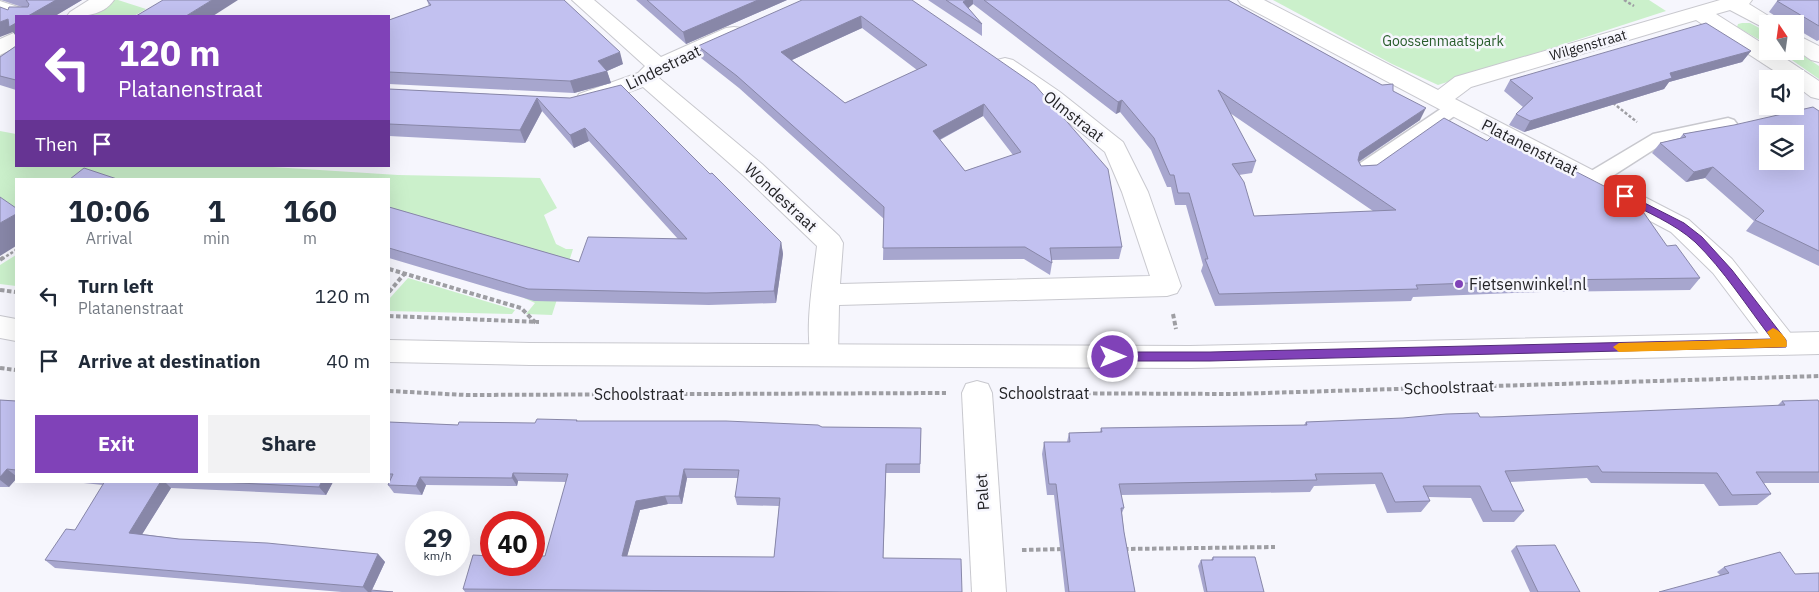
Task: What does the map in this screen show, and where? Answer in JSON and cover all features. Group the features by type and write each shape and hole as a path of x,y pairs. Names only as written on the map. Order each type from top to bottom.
{"street":[{"path":"79,15 104,0"},
{"name":"Wondestraat","path":"582,0 652,72 830,243 823,331 824,356"},
{"name":"Platanenstraat","path":"1248,0 1658,213 1698,239 1728,273 1782,344"},
{"path":"1737,1 1759,17"},
{"name":"Wilgenstraat","path":"1446,104 1463,82 1737,1"},
{"path":"0,7 23,15"},
{"path":"1699,12 1792,72 1819,92"},
{"name":"Lindestraat","path":"564,102 591,99 756,23"},
{"path":"0,48 15,39"},
{"path":"1804,46 1819,55"},
{"name":"Olmstraat","path":"826,294 1167,286 1135,192 1115,148 1052,97 989,54"},
{"path":"0,328 15,330"},
{"path":"390,351 530,354 1190,357 1816,342"},
{"name":"Palet","path":"977,393 989,592"}],"lane":[{"path":"1363,171 1446,104"},
{"path":"1593,179 1659,138 1728,124"}],"path":[{"path":"1612,102 1659,138"},
{"path":"0,260 15,251"},
{"path":"390,269 521,308 536,322 530,354"},
{"path":"390,291 404,273"},
{"path":"0,290 15,292"},
{"path":"0,368 15,370"},
{"name":"Schoolstraat","path":"390,391 466,394 1233,394 1819,376"},
{"path":"1115,549 1274,547"},
{"path":"986,550 1066,549"}],"green space":[{"path":"110,0 118,0 146,9 136,15 85,15"},
{"name":"Goossenmaatspark","path":"1273,0 1649,0 1666,11 1438,85 1392,64"},
{"path":"1750,23 1759,28 1759,39 1737,27 1738,24"},
{"path":"1804,56 1819,66 1819,79 1792,60 1804,60"},
{"path":"0,131 15,134 15,167 273,167 398,175 540,178 557,208 544,215 556,244 566,249 573,249 552,315 526,314 535,303 524,298 551,265 390,218 390,178 15,178 15,215 0,204"},
{"path":"15,256 15,286 0,284 0,265"},
{"path":"408,278 515,310 512,314 390,311 390,298"}],"building":[{"path":"26,0 56,0 30,15 15,15 15,24 9,27 8,19 0,22 0,7 8,10 9,7 28,7 29,4"},
{"path":"163,0 212,0 188,15 138,15"},
{"path":"427,0 564,0 620,52 598,61 607,71 570,81 390,72 390,20 431,5"},
{"path":"647,0 758,0 683,32"},
{"path":"802,0 912,0 1035,85 1108,169 1122,247 1050,248 1052,263 1025,247 883,248 884,207 737,76 698,46","holes":["861,16 927,65 845,103 781,52","984,104 1021,152 965,171 933,131"]},
{"path":"946,0 966,0 963,2 982,24"},
{"path":"984,0 1228,0 1382,85 1393,84 1393,91 1426,108 1360,152 1358,160 1361,166 1377,165 1444,118 1487,141 1497,131 1637,203 1667,246 1676,245 1700,278 1551,280 1416,285 1418,289 1219,294 1205,259 1208,259 1189,193 1178,193 1174,175 1170,175 1154,138 1122,100 1118,102","holes":["1218,90 1396,210 1254,216 1244,182 1232,164 1256,161"]},
{"path":"1819,0 1819,26 1804,17 1804,15 1801,15 1777,1"},
{"path":"1706,23 1751,51 1670,73 1672,78 1530,121 1516,114 1533,98 1510,80"},
{"path":"15,47 15,80 0,76 0,57"},
{"path":"621,85 781,242 774,291 706,293 528,289 390,248 390,207 579,262 588,237 687,239 585,128 570,135 537,98 520,130 390,124 390,89 570,98"},
{"path":"1813,107 1819,111 1819,251 1755,220 1764,211 1713,167 1694,172 1660,143 1686,137 1683,134 1778,115 1804,115 1804,109"},
{"path":"84,168 114,178 71,178"},
{"path":"0,197 15,207 15,215 0,223"},
{"path":"0,400 15,401 15,470 7,469 0,477"},
{"path":"1818,400 1819,472 1756,472 1771,494 1732,495 1717,473 1602,472 1598,466 1505,471 1524,511 1492,511 1480,486 1423,486 1430,501 1395,502 1382,473 1315,474 1317,480 1119,484 1124,508 1121,508 1124,532 1135,592 1069,592 1056,484 1049,484 1044,442 1070,442 1069,433 1102,432 1101,428 1307,425 1306,422 1403,418 1446,414 1478,413 1480,417 1492,417 1785,405 1782,401"},
{"path":"537,419 576,421 726,421 818,425 822,427 921,428 920,464 886,464 883,558 961,559 962,592 463,589 467,576 470,576 470,565 473,555 480,555 480,576 545,576 545,556 568,474 513,473 512,478 420,477 416,486 388,485 393,474 390,474 390,422 458,425 459,422 535,423","holes":["684,469 739,470 735,497 780,498 774,557 622,556 636,501 665,496 679,496"]},
{"path":"104,483 160,483 129,533 179,539 267,543 378,554 363,587 45,560 66,529 75,530"},
{"path":"239,483 321,483 319,487"},
{"path":"1555,545 1580,592 1538,592 1516,546"},
{"path":"1780,552 1795,574 1819,573 1819,592 1659,592 1729,573 1724,567"},
{"path":"1213,557 1255,557 1264,592 1207,592 1201,560 1213,560"},
{"path":"371,590 393,592 371,592"}],"slow traffic":[{"path":"1619,347 1782,344 1773,332"}],"place":[{"name":"Fietsenwinkel.nl","path":"1459,284"}],"route":[{"path":"1113,357 1782,344 1728,273 1698,239 1658,213 1625,196"}]}
